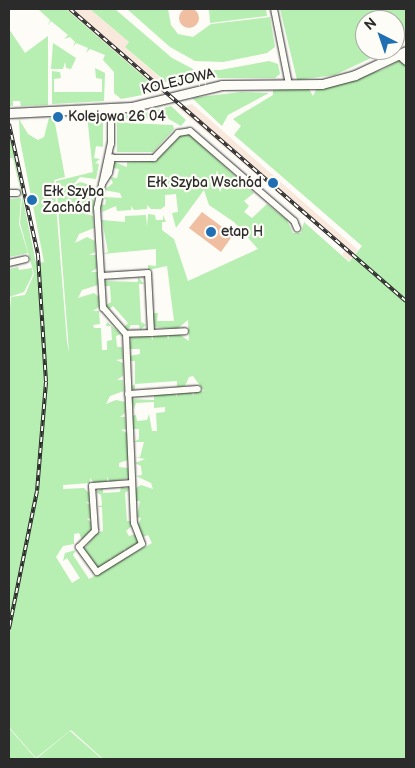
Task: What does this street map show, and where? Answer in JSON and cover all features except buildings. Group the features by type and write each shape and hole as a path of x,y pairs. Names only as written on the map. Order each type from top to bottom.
{"street":[{"path":"274,9 289,85"},
{"name":"KOLEJOWA","path":"9,113 111,108 143,104 215,86 289,85 339,80 386,60"},
{"path":"101,185 112,158 111,108"},
{"path":"112,158 154,158 180,132 190,131 294,221 297,228"},
{"path":"111,142 96,208 103,308 126,334 134,523 142,544 97,572 79,547 95,531 92,486 132,483"},
{"path":"9,193 17,193"},
{"path":"9,263 26,259"},
{"path":"101,276 148,273 151,333"},
{"path":"126,334 185,331"},
{"path":"128,394 198,389"}],"shaded area":[{"path":"66,9 90,9 129,42 125,47 166,83 155,87"},
{"path":"192,104 358,250 349,261 342,255 345,250 178,108"}],"green space":[{"path":"38,9 66,9 152,84 150,87 159,92 121,99 114,93 114,72 103,60 105,55 90,49 86,53 88,48 76,43 73,47 75,42 70,37 64,39 68,35 51,21 48,25 50,20"},
{"path":"90,9 115,9 172,58 193,69 194,77 199,77 199,70 220,70 269,61 278,64 280,74 275,78 213,78 173,87 170,79 166,82 125,47 129,42"},
{"path":"127,9 168,9 171,25 178,34 193,37 211,24 270,17 275,47 267,53 223,62 195,61 170,47"},
{"path":"209,9 266,9 267,16 210,23"},
{"path":"280,9 406,9 405,41 405,10 355,10 355,60 367,60 335,75 297,80"},
{"path":"9,29 25,53 48,36 48,105 21,106 20,101 13,101 13,106 9,106"},
{"path":"53,43 76,58 71,69 66,68 65,62 63,69 51,69"},
{"path":"406,57 406,759 103,759 71,730 36,758 9,727 9,320 11,297 25,295 34,274 20,223 22,198 13,158 9,158 9,131 36,263 44,262 20,140 19,119 28,134 38,140 44,137 49,118 54,118 65,177 54,180 69,352 56,181 93,172 87,115 103,116 103,147 96,146 94,158 100,159 95,163 99,164 96,179 80,177 71,187 80,182 97,187 92,188 90,193 95,197 86,197 94,200 93,213 87,214 93,216 94,228 79,234 75,243 87,237 95,241 95,252 89,255 96,255 97,268 91,272 97,272 98,285 82,290 78,298 94,293 99,297 99,307 93,311 99,311 100,324 93,325 94,328 101,328 102,350 107,350 107,341 112,340 111,326 106,326 107,322 121,334 116,336 117,347 122,347 123,359 116,360 123,363 123,376 117,380 123,380 124,391 110,396 106,404 116,400 125,402 125,413 120,417 125,417 126,429 121,430 127,433 128,460 119,463 119,467 128,468 129,478 110,482 107,477 107,482 94,483 90,478 90,483 63,485 63,489 84,488 89,493 90,502 86,502 90,505 91,518 87,519 91,522 91,533 82,540 79,533 74,534 74,544 63,546 56,557 72,583 80,578 67,558 63,561 65,553 76,550 73,555 89,579 152,543 148,535 143,537 138,525 141,518 137,517 140,501 136,501 136,488 141,485 153,489 151,483 136,476 142,475 141,466 135,463 145,459 135,457 140,457 144,442 134,442 139,439 139,429 133,429 132,416 136,415 137,421 147,420 149,414 152,431 157,431 156,413 165,412 165,407 154,408 154,402 136,403 134,409 131,399 154,400 154,395 174,393 177,397 177,393 191,392 194,396 194,392 204,391 193,376 189,377 185,386 177,387 177,381 135,384 135,361 129,361 129,356 140,354 140,349 129,349 131,337 150,336 153,340 153,335 166,335 169,339 169,334 179,334 189,341 188,320 177,329 154,327 152,313 158,313 157,321 174,321 167,266 148,270 148,265 156,266 156,249 103,254 108,252 102,220 125,222 125,216 146,215 147,227 148,214 155,215 156,220 163,220 163,215 166,222 162,222 162,230 174,239 188,281 258,249 234,222 209,205 204,190 176,228 172,213 178,212 176,194 165,195 165,206 161,209 151,209 147,205 147,209 134,210 131,206 131,210 117,211 116,206 102,212 100,204 105,205 106,200 103,197 122,198 120,193 104,190 113,183 110,177 117,178 119,169 113,168 114,162 127,167 127,162 156,161 180,136 189,134 254,193 244,201 249,206 244,212 252,218 267,204 287,220 293,233 301,233 304,222 349,262 362,246 234,135 241,126 233,119 273,95 273,89 309,89 313,96 317,88 382,70 400,60 405,60"},
{"path":"95,68 105,73 104,101 52,104 52,71 60,72 61,78 54,79 54,92 102,92 102,79 96,78"},
{"path":"241,92 269,93 228,115 222,126 192,98"},
{"path":"171,106 186,120 181,126 167,118 125,119 126,123 173,125 174,129 153,152 117,152 117,115 134,116"},
{"path":"21,198 19,224 28,253 9,257 9,199"},
{"path":"18,267 19,270 32,268 33,274 24,292 9,297 9,269"},
{"path":"138,277 144,284 139,284 141,322 146,325 140,330 139,325 131,325 128,330 124,327 128,323 113,306 109,309 106,305 111,302 110,286 105,286 105,281 138,282"},
{"path":"121,487 130,489 125,493 127,521 132,521 132,526 126,531 129,536 136,534 139,542 127,553 124,548 124,554 113,561 110,557 110,563 99,569 84,549 97,533 103,531 102,507 97,507 102,505 101,495 96,492 103,488 103,493 120,492"},
{"path":"9,728 36,759 9,759"},
{"path":"70,731 102,759 36,759"}],"railway":[{"path":"70,9 406,301"},
{"path":"9,124 38,255 46,382 37,491 9,629"}],"place":[{"name":"Kolejowa 26 04","path":"58,117"},
{"name":"Ełk Szyba Wschód","path":"273,183"},
{"name":"Ełk Szyba Zachód","path":"32,200"},
{"name":"etap H","path":"211,232"}]}
